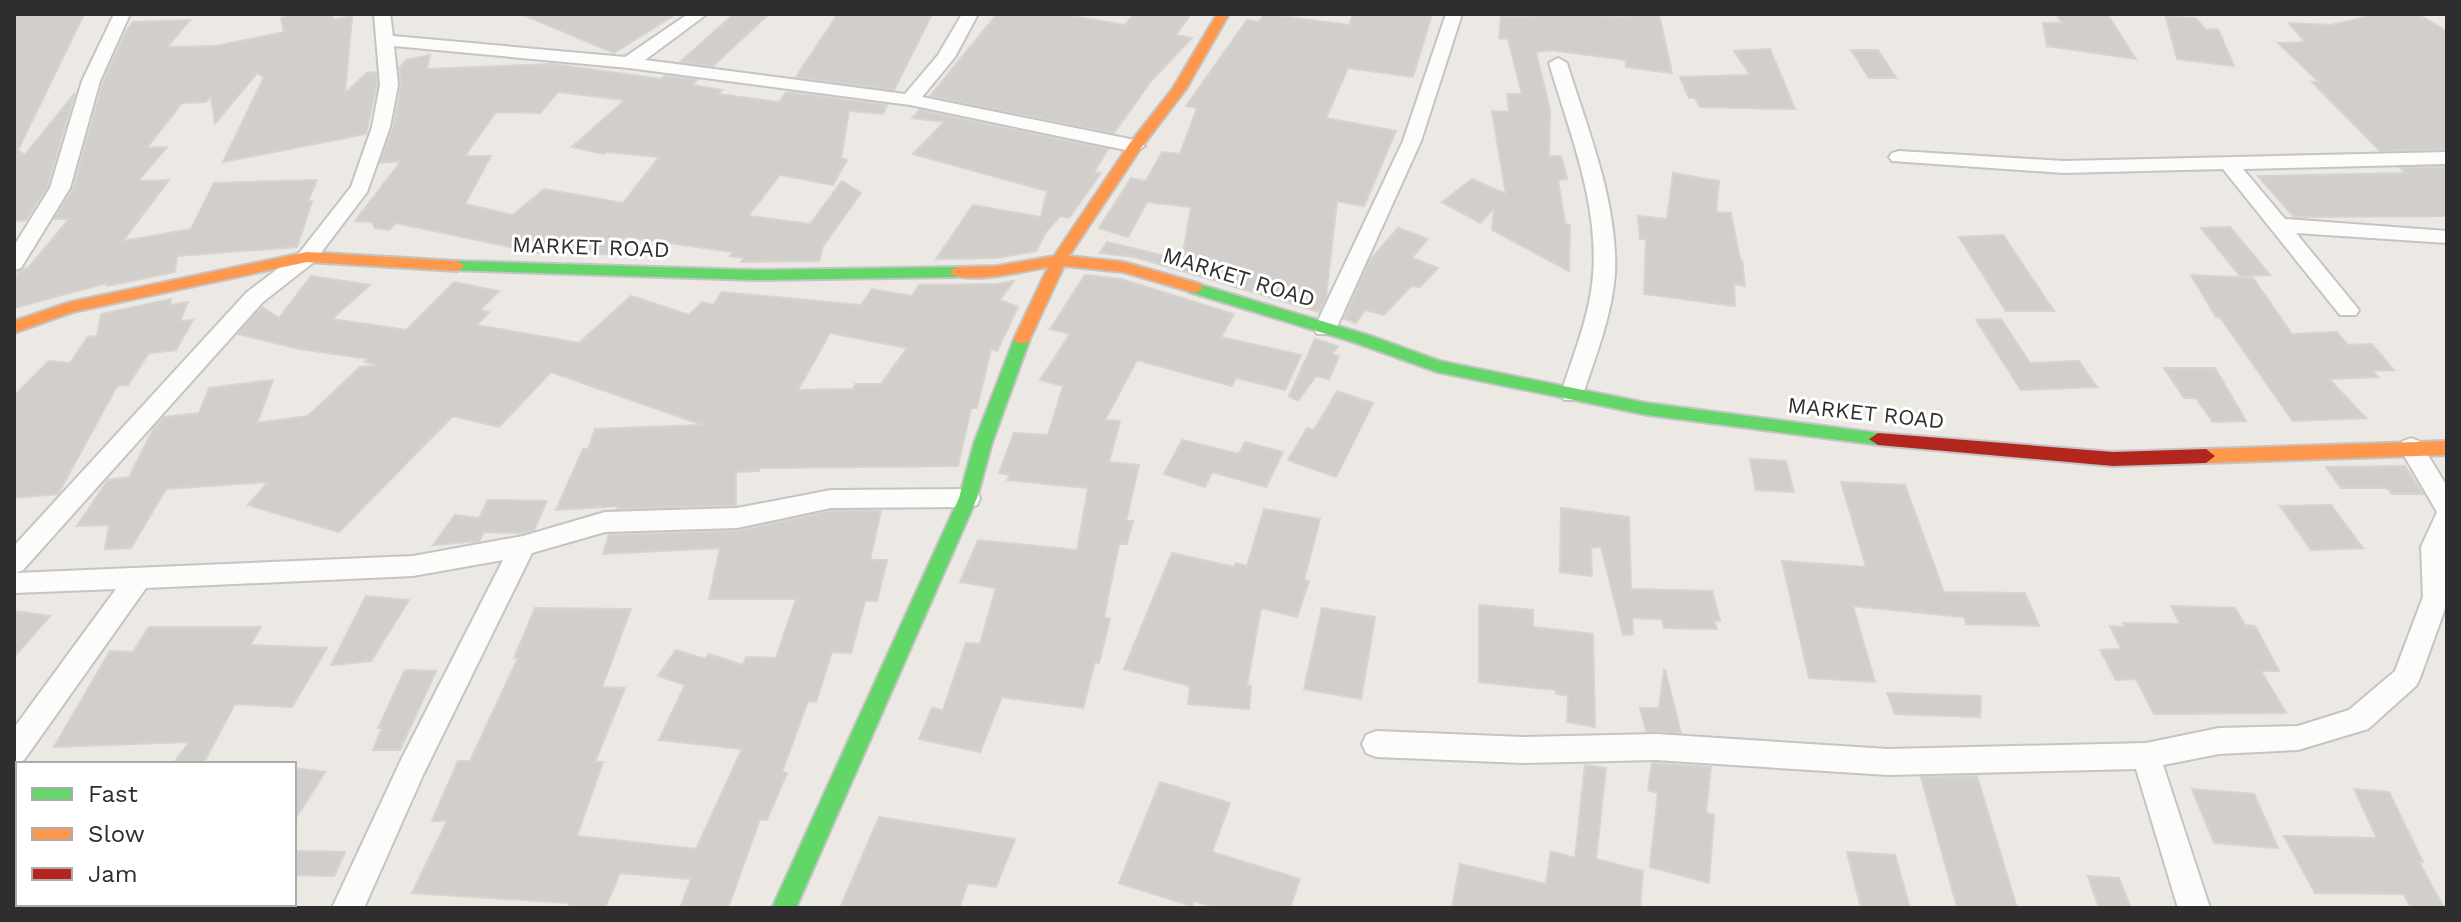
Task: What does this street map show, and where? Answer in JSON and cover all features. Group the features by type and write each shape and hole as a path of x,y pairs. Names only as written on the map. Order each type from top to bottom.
{"street":[{"path":"14,263 60,188 91,81 122,14"},
{"path":"14,563 255,297 307,257 360,188 381,127 389,85 382,14"},
{"path":"629,63 699,14"},
{"path":"910,100 946,57 970,14"},
{"path":"784,908 968,498 1010,364 1059,260 1135,146 1179,89 1223,14"},
{"path":"1325,329 1412,141 1454,14"},
{"path":"383,40 629,63 910,100 1135,146"},
{"path":"1558,63 1603,223 1604,275 1593,329 1572,394"},
{"path":"1899,157 2064,167 2447,158"},
{"path":"2228,163 2348,310"},
{"path":"2279,225 2447,237"},
{"name":"MARKET ROAD","path":"14,327 84,304 307,257 509,269 755,275 997,271 1059,260 1124,267 1437,366 1677,414 1836,436 2113,459 2447,448"},
{"path":"2411,447 2447,507"},
{"path":"14,583 413,566 523,546 605,522 737,518 831,499 968,498"},
{"path":"1376,744 1523,750 1656,747 1888,762 2146,756 2219,741 2298,738 2358,720 2406,678 2436,597 2434,547 2447,517"},
{"path":"348,908 411,769 523,546"},
{"path":"14,751 139,577"},
{"path":"2146,756 2194,908"}],"building":[{"path":"14,14 84,14 18,150 25,155 75,93 47,187 26,220 14,221"},
{"path":"300,14 332,14 333,20 352,16 345,93 367,73 376,72 377,85 366,134 223,162 264,77 257,73 215,124 211,97 206,102 182,103 147,148 167,147 138,181 169,180 123,241 191,229 214,183 317,180 308,201 312,201 297,247 177,256 175,272 107,286 107,283 14,308 14,280 18,272 29,267 69,219 54,219 73,189 103,82 133,22 190,20 167,47 216,46 284,32 281,18"},
{"path":"521,14 676,14 614,53"},
{"path":"734,14 769,14 713,66 680,62"},
{"path":"838,14 932,14 894,90 796,77"},
{"path":"997,14 1059,14 1125,25 1134,14 1191,14 1176,35 1192,38 1151,81 1114,133 930,96"},
{"path":"1264,14 1349,25 1353,14 1432,14 1413,77 1348,68 1326,118 1396,131 1364,206 1337,201 1326,297 1319,312 1135,257 1100,253 1107,242 1182,260 1191,207 1147,202 1128,237 1099,228 1131,178 1146,181 1162,152 1180,154 1197,108 1186,106 1247,20 1259,22"},
{"path":"1531,14 1630,17 1629,14 1659,14 1672,73 1626,67 1626,60 1550,50 1536,52 1550,110 1549,156 1561,156 1567,179 1558,180 1565,224 1570,225 1569,271 1492,230 1494,208 1480,223 1442,202 1472,179 1506,194 1492,111 1509,112 1507,94 1522,94 1508,39 1499,38 1501,17 1532,17"},
{"path":"2056,14 2107,14 2136,59 2047,46 2043,23 2062,23"},
{"path":"2379,14 2417,14 2447,31 2447,149 2380,151 2312,82 2319,82 2278,43 2305,42 2289,23 2331,25"},
{"path":"2166,17 2195,18 2206,30 2218,29 2234,66 2177,59"},
{"path":"1770,49 1795,109 1700,107 1695,98 1689,98 1680,77 1750,75 1734,51"},
{"path":"1851,50 1878,50 1896,78 1869,78"},
{"path":"430,55 427,69 553,64 661,79 665,76 697,80 692,85 722,90 718,94 779,102 786,92 887,105 883,114 849,111 841,158 847,160 833,185 780,175 748,216 810,224 842,181 861,193 823,246 819,261 741,262 744,258 730,256 733,252 625,237 612,255 550,248 543,254 396,223 389,230 375,228 372,222 355,221 401,161 380,163 393,128 401,86 399,68 406,60","holes":["558,92 625,100 572,147 604,154 659,157 623,203 544,189 513,215 465,204 491,156 465,156 496,112 540,113"]},
{"path":"919,110 1108,149 1094,172 1101,173 1069,218 1060,216 1046,232 1036,251 997,258 936,259 973,205 1041,217 1047,191 913,154 944,122 912,118"},
{"path":"2447,167 2447,216 2294,217 2258,176 2405,173 2400,168"},
{"path":"1673,173 1719,181 1716,212 1731,213 1742,260 1745,286 1734,284 1735,306 1644,294 1646,239 1640,239 1638,216 1667,219"},
{"path":"2230,227 2270,275 2240,276 2201,228"},
{"path":"1398,228 1428,239 1412,258 1438,268 1420,287 1411,286 1384,315 1365,310 1356,323 1344,319 1370,260"},
{"path":"2003,235 2054,311 2006,311 1959,237"},
{"path":"1085,275 1121,279 1234,314 1221,337 1301,355 1285,390 1236,378 1232,386 1137,360 1105,420 1120,421 1109,462 1139,465 1126,521 1133,521 1127,544 1119,544 1104,617 1110,619 1083,708 1002,697 980,752 919,739 932,708 943,710 966,643 980,644 996,588 960,582 978,540 1077,550 1088,488 1007,480 1010,475 999,473 1014,433 1048,435 1063,386 1040,380 1070,334 1050,329"},
{"path":"2191,275 2253,278 2292,334 2337,332 2348,345 2372,344 2394,370 2372,371 2378,377 2329,379 2366,418 2293,421 2219,316 2216,317"},
{"path":"311,276 370,285 332,319 406,330 454,282 499,291 480,310 489,312 477,325 579,343 631,296 689,315 702,302 713,305 722,292 861,305 872,289 912,296 919,285 1014,281 1000,300 1018,307 997,351 991,349 977,408 971,408 958,466 760,468 759,471 736,472 736,505 556,510 595,429 703,425 551,372 499,427 453,416 339,532 248,505 268,482 166,489 131,548 105,549 109,525 77,526 108,480 129,477 153,429 164,417 199,413 209,388 273,380 257,423 308,416 360,367 379,365 365,362 369,359 300,349 238,334 262,307 279,318","holes":["830,333 907,348 881,384 855,384 853,389 798,390"]},
{"path":"171,299 170,305 188,302 180,321 193,320 176,350 149,353 128,385 117,386 58,494 14,498 14,396 49,361 70,363 88,337 97,336 101,314"},
{"path":"2001,319 2030,363 2079,361 2097,387 2021,390 1976,320"},
{"path":"1315,339 1338,346 1332,354 1339,356 1329,379 1316,376 1298,401 1289,396"},
{"path":"2164,368 2215,368 2246,421 2213,422 2196,398 2184,398"},
{"path":"1337,391 1373,403 1336,477 1288,460 1307,428 1314,430"},
{"path":"1182,440 1239,454 1245,442 1283,452 1266,487 1212,472 1205,487 1164,474"},
{"path":"1750,459 1786,461 1794,492 1756,490"},
{"path":"2405,466 2423,494 2392,494 2387,488 2341,488 2326,467"},
{"path":"1841,482 1905,485 1944,592 2025,593 2039,626 1966,624 1964,617 1853,606 1875,682 1809,678 1782,561 1866,567"},
{"path":"488,500 547,501 534,530 523,533 484,532 479,541 433,545 455,515 479,518"},
{"path":"2331,505 2363,548 2311,550 2280,506"},
{"path":"1561,508 1629,517 1631,589 1712,591 1720,621 1714,621 1717,629 1664,628 1662,619 1632,618 1633,634 1623,635 1601,547 1591,548 1592,576 1560,572"},
{"path":"1264,509 1320,519 1304,580 1309,581 1297,617 1261,608 1247,686 1251,686 1249,709 1188,704 1190,686 1124,669 1172,553 1234,567 1236,563 1247,566"},
{"path":"831,511 881,511 870,560 887,560 877,601 865,601 851,653 832,652 816,702 808,701 782,772 787,773 767,820 760,819 728,908 680,908 691,879 620,873 605,908 568,908 570,903 412,893 447,821 432,821 458,761 470,761 518,658 514,658 535,608 631,609 602,687 625,688 595,762 603,762 577,836 696,849 742,749 659,740 685,685 658,676 676,650 705,659 709,654 743,665 746,657 776,658 796,599 709,599 720,548 603,554 609,535 737,531"},
{"path":"366,596 409,600 371,661 331,665"},
{"path":"1479,605 1533,610 1533,627 1593,634 1595,727 1567,722 1568,696 1556,694 1556,690 1479,682"},
{"path":"2171,606 2235,608 2245,625 2255,626 2279,671 2261,671 2286,713 2154,714 2136,679 2116,680 2100,650 2121,649 2110,626 2125,627 2123,623 2180,624"},
{"path":"1322,608 1375,617 1361,699 1304,689"},
{"path":"14,611 50,616 14,657"},
{"path":"149,627 261,627 250,645 327,648 292,707 235,704 204,762 174,762 189,742 54,747 110,651 133,652"},
{"path":"405,670 436,671 400,750 373,750 382,728 378,728"},
{"path":"1664,670 1681,733 1646,731 1640,708 1659,708"},
{"path":"1887,693 1981,696 1980,717 1895,714"},
{"path":"1652,763 1711,767 1706,813 1714,815 1709,883 1650,867 1658,793 1648,790"},
{"path":"1585,765 1606,768 1596,859 1643,871 1640,908 1452,908 1460,864 1546,884 1551,851 1575,858"},
{"path":"296,768 325,772 296,818"},
{"path":"1977,776 2017,908 1957,907 1921,777"},
{"path":"1160,782 1230,803 1212,852 1300,879 1290,908 1217,908 1194,901 1192,906 1119,883"},
{"path":"2192,789 2254,794 2278,848 2214,843"},
{"path":"2354,789 2389,792 2423,862 2419,862 2444,908 2411,908 2404,894 2315,893 2284,836 2377,838"},
{"path":"879,817 1015,839 996,887 968,883 959,908 840,908"},
{"path":"296,851 345,852 334,876 296,875"},
{"path":"1847,852 1895,855 1910,908 1861,908"},
{"path":"2088,876 2119,878 2131,908 2099,908"}],"traffic: fast":[{"path":"457,266 755,275 957,272"},
{"path":"1195,288 1362,339 1437,366 1647,409 1878,439"},
{"path":"784,908 968,498 983,443 1022,339"}],"traffic: slow":[{"path":"1022,339 1059,260 1135,146 1179,89 1223,14"},
{"path":"14,327 70,307 307,257 457,266"},
{"path":"957,272 997,271 1059,260 1124,267 1195,288"},
{"path":"2206,456 2447,448"}],"traffic: jam":[{"path":"1878,439 2113,459 2206,456"}]}
